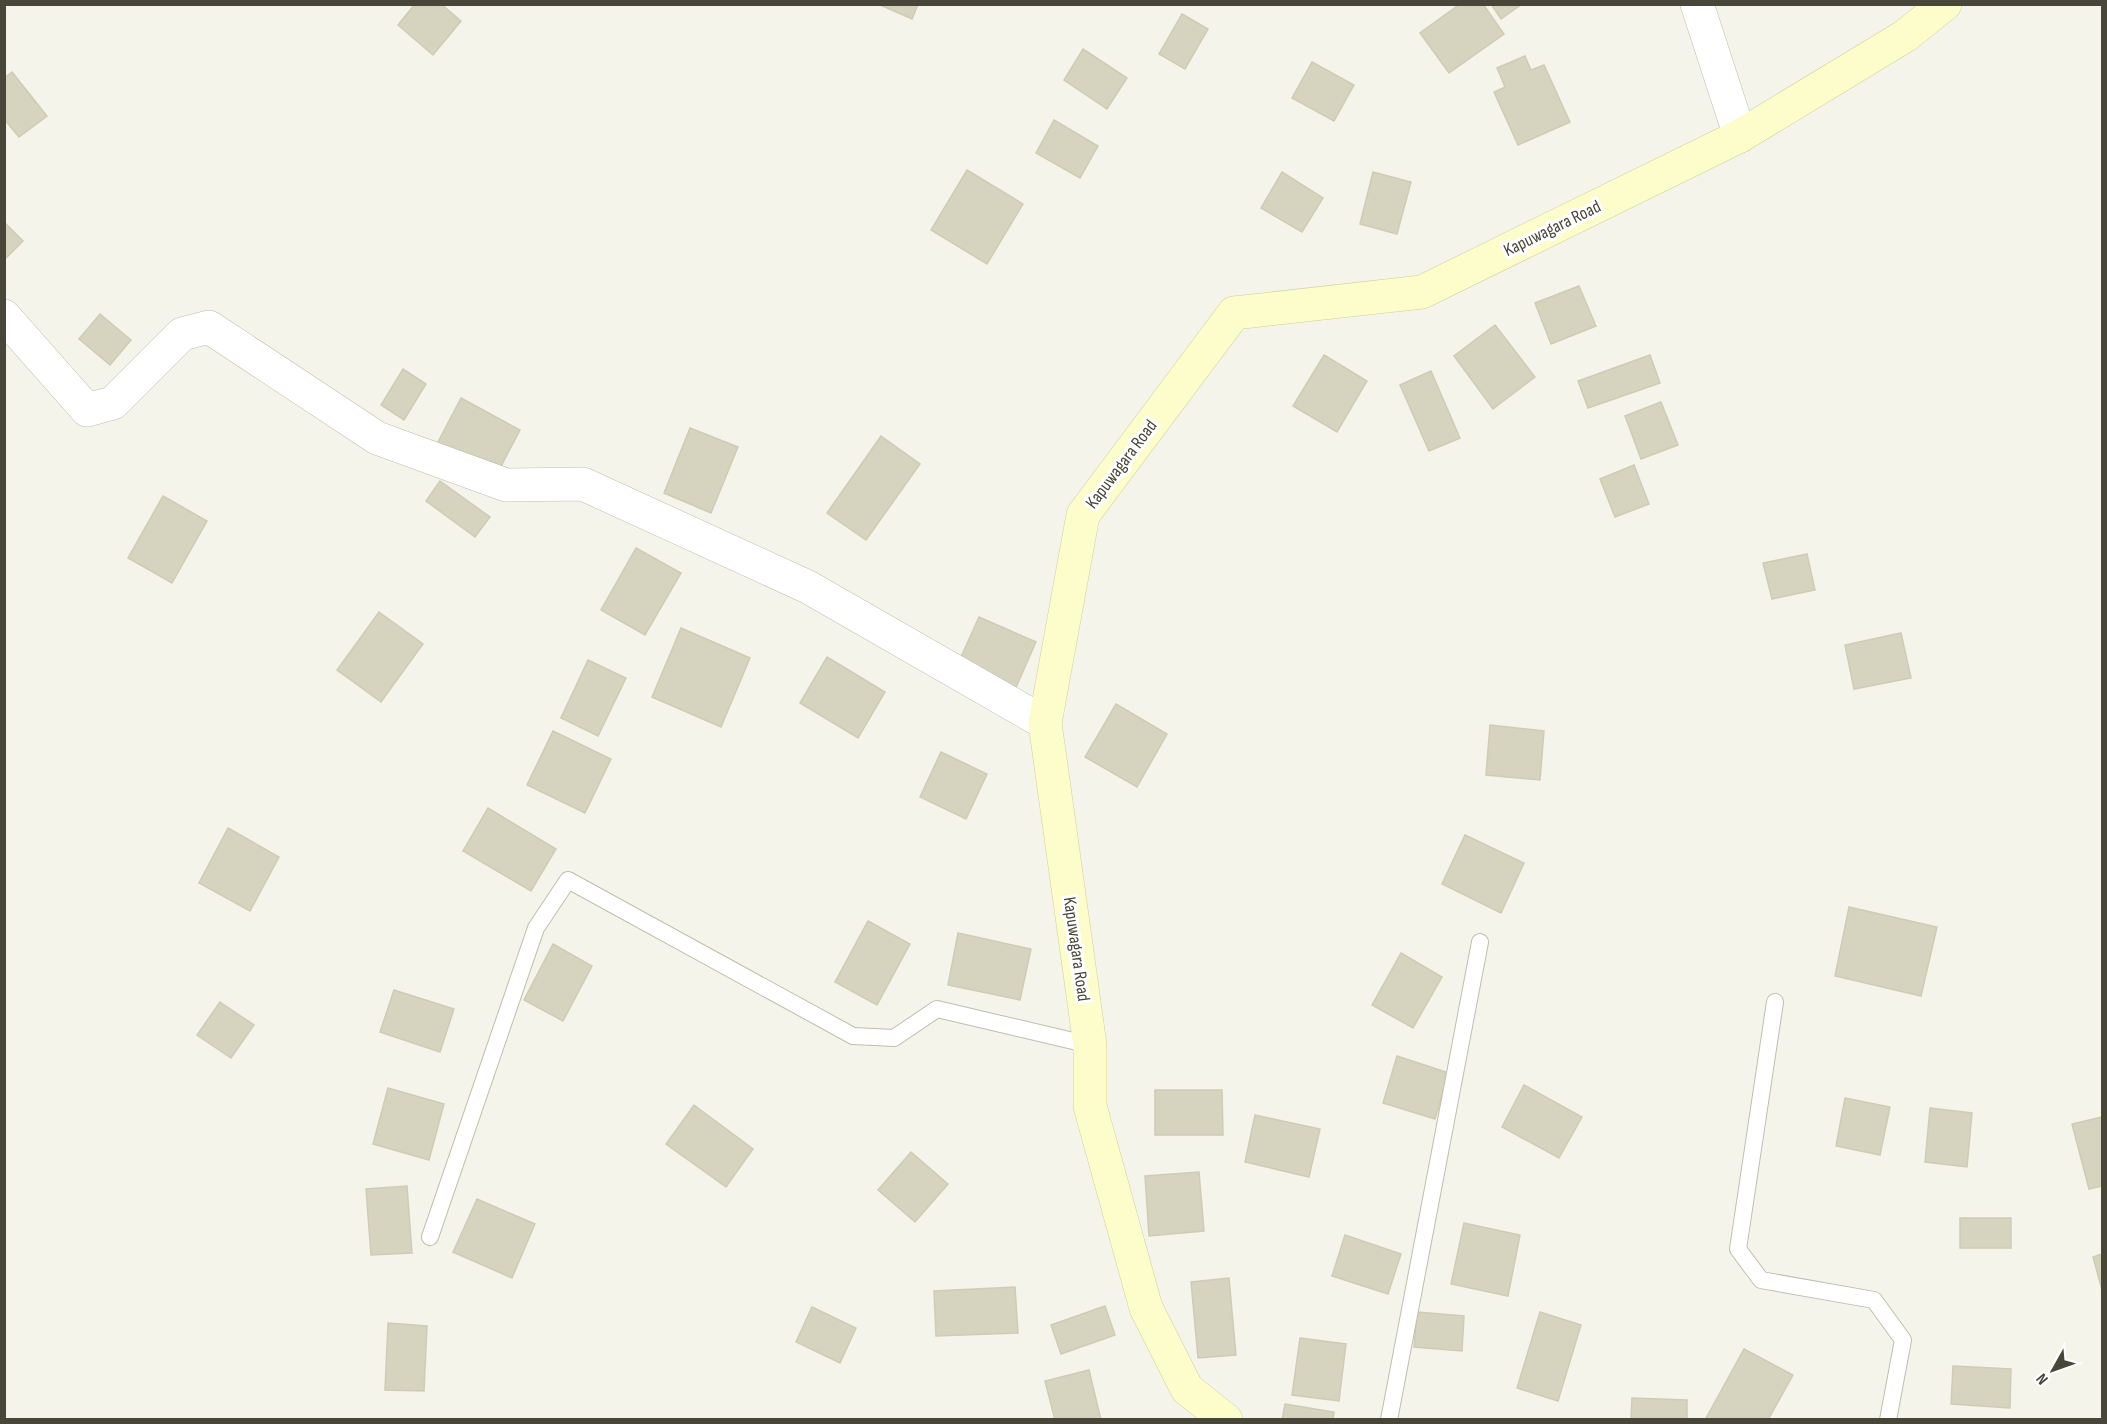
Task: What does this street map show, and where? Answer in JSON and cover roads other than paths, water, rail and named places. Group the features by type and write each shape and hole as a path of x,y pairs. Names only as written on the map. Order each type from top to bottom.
{"street":[{"path":"1696,4 1740,136"},
{"name":"Kapuwagara Road","path":"1226,1419 1187,1389 1146,1308 1090,1107 1090,1045 1045,723 1083,514 1234,313 1422,292 1740,136 1905,36 1946,4"},
{"path":"4,316 87,410 112,403 182,334 210,327 377,438 506,485 583,484 808,587 1045,723"}],"lane":[{"path":"430,1237 536,928 568,880 853,1036 894,1038 937,1009 1090,1045"},
{"path":"1389,1419 1480,942"},
{"path":"1775,1002 1738,1249 1761,1280 1874,1299 1903,1340 1888,1419"}]}
